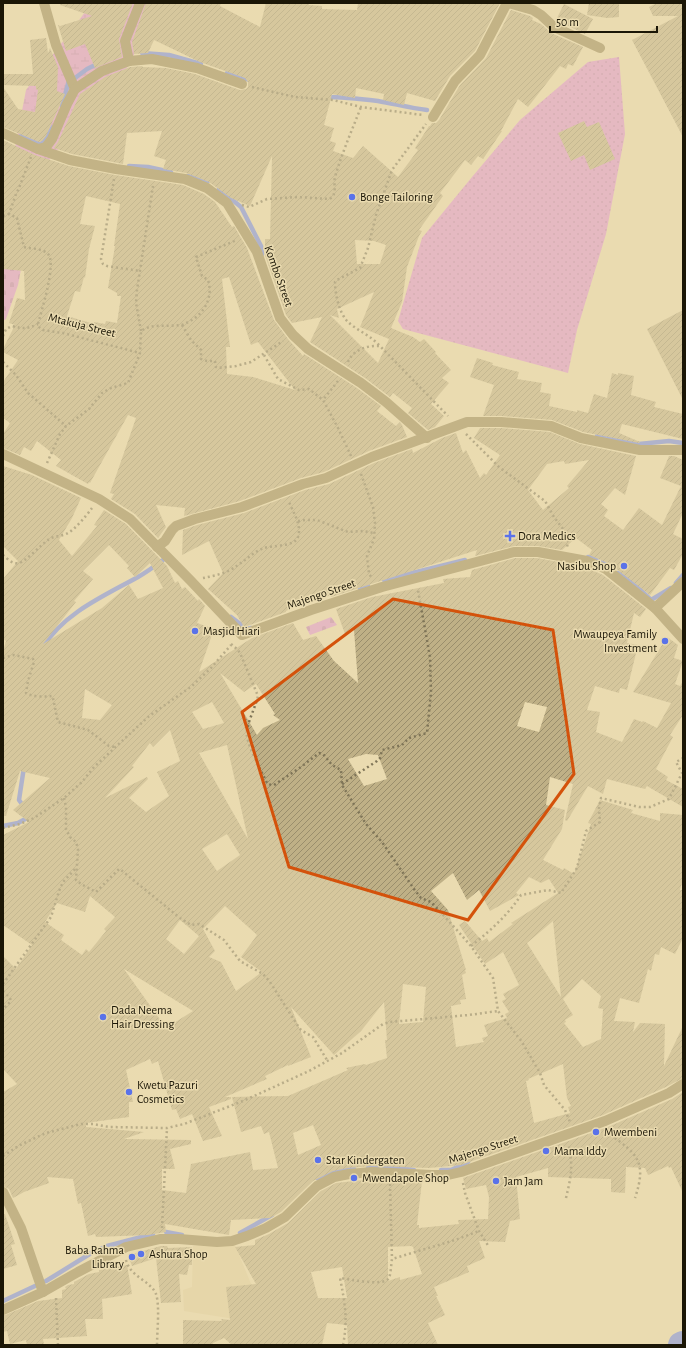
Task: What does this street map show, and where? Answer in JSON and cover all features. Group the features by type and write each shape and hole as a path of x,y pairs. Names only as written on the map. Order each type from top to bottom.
{"street":[{"path":"44,3 56,45 75,89"},
{"path":"130,61 126,41 140,3"},
{"path":"433,117 455,81 480,55 508,3 533,10 541,14 554,27 600,48"},
{"path":"38,149 46,147 52,139 75,89 102,71 130,61 152,59 190,67 242,84"},
{"name":"Kombo Street","path":"3,133 38,149 70,160 116,169 184,179 207,188 227,203 257,252 280,318 293,335 308,349 345,372 386,402 426,438"},
{"path":"157,547 165,541 176,526 195,519 242,507 326,478 372,457 467,422 484,421 551,426 581,438 640,450 683,450"},
{"path":"3,454 99,499 130,519 242,635"},
{"name":"Majengo Street","path":"242,635 311,610 416,577 514,552 538,552 587,561 606,569 655,608 683,639"},
{"path":"655,608 683,582"},
{"name":"Majengo Street","path":"3,1310 55,1286 126,1247 160,1239 217,1242 232,1241 266,1228 285,1217 317,1186 334,1177 372,1172 448,1175 461,1172 605,1121 669,1093 683,1084"},
{"path":"3,1192 21,1228 43,1292"}],"path":[{"path":"242,84 295,97 333,100 361,107 433,117"},
{"path":"238,203 249,207 267,199 297,197 332,198 334,194 334,181 340,158 361,107"},
{"path":"433,117 422,128 392,170 376,215 365,257 360,268 335,282 340,309 348,322 375,341 499,467 545,501 554,517 569,537 567,548 578,547 577,559"},
{"path":"3,216 9,214 30,159 38,149"},
{"path":"116,169 101,259 103,264 107,266 140,271"},
{"path":"42,473 60,434 66,426 89,409 102,393 111,388 128,383 140,353 141,330 136,303 155,174"},
{"name":"Mtakuja Street","path":"9,214 17,218 24,247 42,250 48,253 50,257 49,283 38,324 39,327 43,330 63,333 140,353"},
{"path":"141,330 147,326 182,325 197,316 207,303 210,293 210,286 208,280 202,276 196,257 223,245 248,237"},
{"path":"3,336 6,330 12,326 22,329 38,324"},
{"path":"182,325 191,340 201,350 201,359 216,361 216,367 218,368 236,366 251,362 293,335"},
{"path":"323,400 345,372 350,359 362,348 373,345 380,346"},
{"path":"264,354 278,379 299,390 309,389 323,400 355,465 360,471 373,507 375,523 374,540 367,556 369,574 375,583 382,587"},
{"path":"3,362 16,375 28,393 66,426"},
{"path":"191,581 226,571 264,548 290,544 297,539 299,536 298,521 282,492"},
{"path":"3,554 12,563 18,564 24,561 47,540 54,536 68,533 84,519 99,499"},
{"path":"298,521 317,520 348,532 363,531 374,533"},
{"path":"342,785 377,761 380,758 382,750 402,745 409,738 427,733 431,692 430,657 416,577"},
{"path":"3,828 20,824 34,818 64,798 82,782 94,766 128,737 148,717 192,686 211,668 231,644 242,635"},
{"path":"231,644 240,653 258,696 246,732 255,760 267,783 274,785 319,753 321,753 332,765 341,770 342,785 366,824 382,842 414,889 422,898 431,902 471,946 493,978 498,1011 522,1042 540,1073 544,1085 565,1110 570,1122 566,1135 572,1167 572,1177 566,1198"},
{"path":"3,658 14,655 33,659 34,662 26,693 35,696 52,696 58,722 88,730 110,746 115,747"},
{"path":"471,946 488,933 503,918 521,895 548,890 561,893 577,868 586,831 600,822 599,808 601,798 639,807 650,807 668,799 682,773 676,762 683,758"},
{"path":"64,798 66,806 66,829 70,837 76,842 78,849 76,880 96,892 119,869 180,918 191,925 199,924 224,940 240,961 263,974 270,982 298,1026 301,1030 313,1038 327,1060"},
{"path":"3,984 51,917 63,882 77,867"},
{"path":"3,991 11,1001 3,1009"},
{"path":"3,1156 20,1145 46,1133 81,1124 93,1124 109,1127 167,1128 184,1124 243,1101 310,1071 327,1060 342,1053 383,1024 390,1022 469,1016 498,1011"},
{"path":"605,1121 609,1134 628,1148 637,1158 640,1165 641,1174 635,1198"},
{"path":"160,1239 167,1128"},
{"path":"343,1345 346,1329 346,1304 340,1278 372,1283 386,1281 389,1278 392,1259 390,1232 390,1172"},
{"path":"461,1172 465,1193 479,1231 489,1247"},
{"path":"392,1259 455,1240 479,1231"},
{"path":"126,1247 125,1258 127,1267 156,1293 158,1305 157,1345"},
{"path":"55,1286 58,1345"}],"highlighted area":[{"path":"393,599 553,630 574,774 468,920 289,867 242,712"}],"shaded area":[{"path":"235,1245 256,1296 247,1318 228,1318 184,1311 183,1290 192,1287 193,1246"}],"green space":[{"path":"92,3 155,3 130,64 39,172 15,148 26,90"},
{"path":"619,57 625,134 606,234 577,330 568,373 403,329 398,321 422,238 520,120 588,62"},
{"path":"3,248 23,258 18,285 6,319 3,321"},
{"path":"331,617 337,625 310,635 306,627"}],"building":[{"path":"60,3 133,3 119,39 122,57 95,68 85,44 66,51 58,25 60,26 92,16 60,5"},
{"path":"146,3 221,3 220,6 260,27 266,3 309,3 309,5 322,6 322,9 357,10 358,3 500,3 475,51 450,76 435,101 407,93 404,105 383,100 384,94 356,88 355,98 332,94 324,125 334,128 330,141 336,143 333,151 353,158 363,146 398,177 418,150 415,148 429,126 439,120 460,85 486,58 511,10 530,16 533,18 532,20 541,24 551,33 583,47 573,66 568,64 566,69 560,66 528,107 518,99 502,131 483,159 478,156 471,165 465,160 440,193 443,196 419,230 422,231 407,267 402,302 391,328 413,337 420,342 424,339 451,370 442,378 449,383 431,404 444,416 435,427 428,430 408,413 412,408 393,393 390,397 365,378 310,342 322,317 292,323 286,315 265,255 265,239 270,239 272,156 250,206 231,198 209,182 186,173 163,169 166,160 154,156 162,131 127,133 123,164 72,154 54,148 80,94 105,77 130,67 143,66 142,67 166,68 195,74 240,90 248,87 248,82 245,78 200,62 154,40 148,53 134,54 132,42","holes":["355,240 374,241 386,245 380,264 357,264","374,292 360,327 389,339 378,363 330,315 339,318 337,309"]},
{"path":"589,3 619,3 619,17 607,18 587,15"},
{"path":"657,3 683,3 683,137 632,40 678,16 653,16 649,7"},
{"path":"564,4 593,19 585,34 556,20"},
{"path":"46,38 48,53 50,48 58,67 57,91 65,94 46,136 39,142 3,127 3,87 18,109 35,112 38,90 36,89 36,86 3,85 3,74 33,74 30,40"},
{"path":"584,121 587,127 599,122 615,159 590,170 584,155 571,161 558,133"},
{"path":"3,140 35,155 69,166 115,175 183,185 204,194 215,202 232,227 234,226 247,248 274,320 303,356 304,354 357,388 381,406 377,411 396,426 400,422 407,437 369,451 324,472 301,478 240,501 184,516 185,508 156,505 166,527 158,538 135,514 111,499 114,494 110,493 136,418 128,415 90,483 89,482 88,484 56,466 61,460 37,441 31,451 24,447 20,455 3,448 3,434 10,423 3,418 3,382 18,360 3,352 3,349 15,325 9,323 17,298 25,300 24,271 3,269","holes":["86,196 120,204 108,288 117,293 117,296 121,296 117,323 106,321 105,324 94,322 94,324 67,316 75,291 80,292 84,277 85,278 89,249 95,226 80,224","229,277 251,345 258,342 295,390 253,377 227,374 226,347 230,347 222,279"]},
{"path":"683,310 683,400 647,329"},
{"path":"477,358 493,363 492,365 519,372 517,379 542,383 540,392 551,394 549,406 577,412 577,410 588,413 594,394 607,398 612,373 634,376 631,395 656,402 654,407 683,414 683,439 622,424 619,433 640,442 639,443 583,432 552,420 483,416 494,385 470,377"},
{"path":"480,428 550,432 580,444 636,456 625,495 615,488 601,504 608,510 604,516 623,530 639,508 662,525 681,486 660,478 669,456 674,456 683,460 683,513 673,534 683,539 683,554 674,570 670,568 650,595 610,564 589,555 592,550 576,538 562,550 538,546 514,546 475,556 477,550 331,597 331,595 315,601 314,597 286,612 244,627 237,615 208,589 223,573 209,541 182,555 183,530 244,513 305,490 329,484 374,463 412,449 413,453 442,438 456,433 463,453 466,450 480,478 484,473 486,475 500,455 474,438","holes":["589,460 567,486 569,488 543,510 528,490 547,464 564,461 565,464"]},
{"path":"3,466 32,475 81,498 72,518 59,540 72,556 97,526 94,525 104,510 126,524 167,566 175,583 178,581 182,589 185,587 198,601 199,599 205,606 197,623 214,629 199,672 252,638 293,623 303,640 316,636 334,661 358,683 354,630 345,634 336,609 372,597 444,583 443,579 470,577 472,570 515,558 537,558 585,567 603,575 646,609 640,617 634,613 627,643 638,645 627,690 620,688 619,693 595,686 587,710 600,712 596,732 622,742 634,719 643,721 657,728 671,703 633,692 667,637 678,645 674,658 683,661 675,684 680,686 683,681 683,715 670,735 673,737 656,769 668,777 666,780 683,789 683,807 647,786 645,789 607,779 603,794 588,786 567,821 565,820 573,784 550,777 546,805 565,810 562,829 543,860 563,870 564,868 574,874 591,824 588,823 600,800 633,810 631,813 660,821 660,813 683,815 683,879 680,890 683,890 683,938 675,954 661,947 659,955 655,954 651,971 648,969 639,1003 620,998 614,1021 635,1022 633,1032 640,1023 665,1024 664,1066 683,1026 683,1078 603,1115 461,1165 429,1168 371,1166 333,1171 313,1181 281,1212 270,1218 231,1220 229,1235 165,1224 166,1232 148,1235 96,1237 95,1234 88,1236 81,1203 78,1204 73,1179 47,1177 49,1183 24,1192 13,1198 9,1189 3,1186 3,1092 17,1084 3,1069 3,956 16,969 32,945 3,925 3,835 29,822 13,810 50,778 20,771 6,816 3,816 3,651 6,641 3,639 3,579 18,561 3,546","holes":["109,545 129,566 127,568 135,577 150,563 163,588 138,599 129,585 102,608 43,644 76,602 74,601 93,579 83,571","220,673 244,692 256,684 275,714 273,715 280,720 263,728 257,735","85,689 112,705 100,720 82,718","212,702 224,723 203,729 192,712","525,702 547,707 539,732 517,726","170,730 180,761 157,772 169,796 146,812 129,798 148,779 147,777 105,798 134,767 132,766 150,743 153,747","227,745 248,839 199,753","366,754 378,755 387,779 364,786 348,759","227,834 240,855 217,871 202,849","453,873 467,900 479,890 490,911 519,895 516,893 529,877 541,883 549,879 558,893 511,923 513,924 489,942 487,938 482,941 465,921 459,925 485,964 503,952 519,985 503,994 506,999 502,1001 509,1012 505,1014 507,1018 484,1025 488,1036 482,1038 484,1042 456,1047 451,1006 461,1004 460,1000 466,999 462,975 466,973 448,910 431,891","90,896 115,917 104,929 106,931 89,952 86,949 82,955 61,940 64,935 45,922 57,903 85,912","225,906 257,935 241,957 262,972 236,991 221,962 209,957 215,951 203,929","180,920 199,936 184,954 166,939","553,921 561,997 527,943","124,969 193,1011 166,1028","582,979 601,996 598,1008 603,1009 601,1039 583,1047 564,1023 566,1022 565,1020 573,1015 563,999","403,984 426,987 423,1022 399,1024","384,1002 387,1058 366,1065 346,1068 348,1070 288,1096 232,1097 241,1132 261,1126 264,1134 269,1132 278,1168 253,1170 250,1152 191,1164 186,1193 162,1190 162,1169 175,1169 170,1149 191,1144 191,1140 124,1139 144,1132 86,1127 86,1123 129,1117 129,1102 133,1102 126,1070 150,1059 152,1064 158,1061 172,1110 176,1109 180,1119 192,1114 203,1141 222,1136 209,1107 231,1099 231,1097 225,1097 267,1079 265,1076 288,1065 311,1057 291,1007 334,1055 361,1031","563,1064 567,1098 571,1106 568,1107 570,1113 534,1123 526,1081","313,1125 321,1145 298,1155 293,1133"]},
{"path":"683,1092 683,1193 671,1167 669,1168 668,1166 648,1175 645,1168 626,1167 625,1193 611,1192 611,1179 548,1177 548,1168 516,1177 520,1219 510,1221 505,1242 479,1241 485,1258 467,1266 469,1272 434,1287 438,1296 436,1296 445,1315 428,1323 438,1345 348,1345 347,1325 327,1323 322,1345 232,1345 224,1338 213,1343 212,1345 183,1345 183,1320 230,1320 226,1287 256,1284 235,1247 255,1245 255,1240 288,1223 321,1191 336,1183 372,1179 422,1181 417,1225 419,1225 419,1228 459,1224 458,1220 488,1219 489,1197 486,1185 466,1189 463,1178 608,1127 672,1099","holes":["388,1247 413,1247 422,1274 400,1280 400,1277 388,1281","342,1267 347,1298 318,1298 311,1272"]},
{"path":"3,1214 5,1214 15,1244 11,1245 17,1265 3,1269"},
{"path":"161,1246 167,1246 168,1248 192,1247 192,1265 189,1265 187,1275 179,1274 181,1302 161,1303 156,1258 132,1266 128,1255"},
{"path":"127,1265 132,1294 102,1299 103,1319 85,1319 87,1336 43,1339 44,1345 27,1345 26,1340 10,1344 7,1331 3,1332 3,1316 38,1301 62,1298 62,1290 66,1289 65,1287 74,1284 74,1282 89,1274 99,1272 99,1270"}],"waterway":[{"path":"142,53 169,55 201,64"},
{"path":"75,78 87,69 99,63"},
{"path":"227,73 250,80"},
{"path":"62,106 69,80"},
{"path":"326,97 378,101 427,110"},
{"path":"21,136 41,145 53,127"},
{"path":"129,166 148,167 171,172"},
{"path":"188,176 208,181"},
{"path":"219,189 241,207 261,246 262,254"},
{"path":"597,436 639,444 669,441 683,443"},
{"path":"588,557 601,560 610,567"},
{"path":"43,647 62,624 73,615 151,569 163,560"},
{"path":"384,580 465,560"},
{"path":"618,573 633,583 651,600 671,588"},
{"path":"676,583 683,575"},
{"path":"360,589 368,586"},
{"path":"231,617 247,629 251,628"},
{"path":"24,767 19,800 24,807"},
{"path":"3,826 18,823 27,818 27,815"},
{"path":"441,1170 451,1170 468,1162"},
{"path":"368,1168 378,1166 414,1170"},
{"path":"317,1178 345,1169 354,1169"},
{"path":"240,1233 272,1215"},
{"path":"166,1232 182,1235"},
{"path":"46,1281 93,1252 107,1246 153,1234"},
{"path":"3,1301 35,1286"}],"place":[{"name":"Bonge Tailoring","path":"352,197"},
{"name":"Dora Medics","path":"510,536"},
{"name":"Nasibu Shop","path":"624,566"},
{"name":"Masjid Hiari","path":"195,631"},
{"name":"Mwaupeya Family Investment","path":"665,641"},
{"name":"Dada Neema Hair Dressing","path":"103,1017"},
{"name":"Kwetu Pazuri Cosmetics","path":"129,1092"},
{"name":"Mwembeni","path":"596,1132"},
{"name":"Mama Iddy","path":"546,1151"},
{"name":"Star Kindergaten","path":"318,1160"},
{"name":"Mwendapole Shop","path":"354,1178"},
{"name":"Jam Jam","path":"496,1181"},
{"name":"Ashura Shop","path":"141,1254"},
{"name":"Baba Rahma Library","path":"132,1257"}]}
